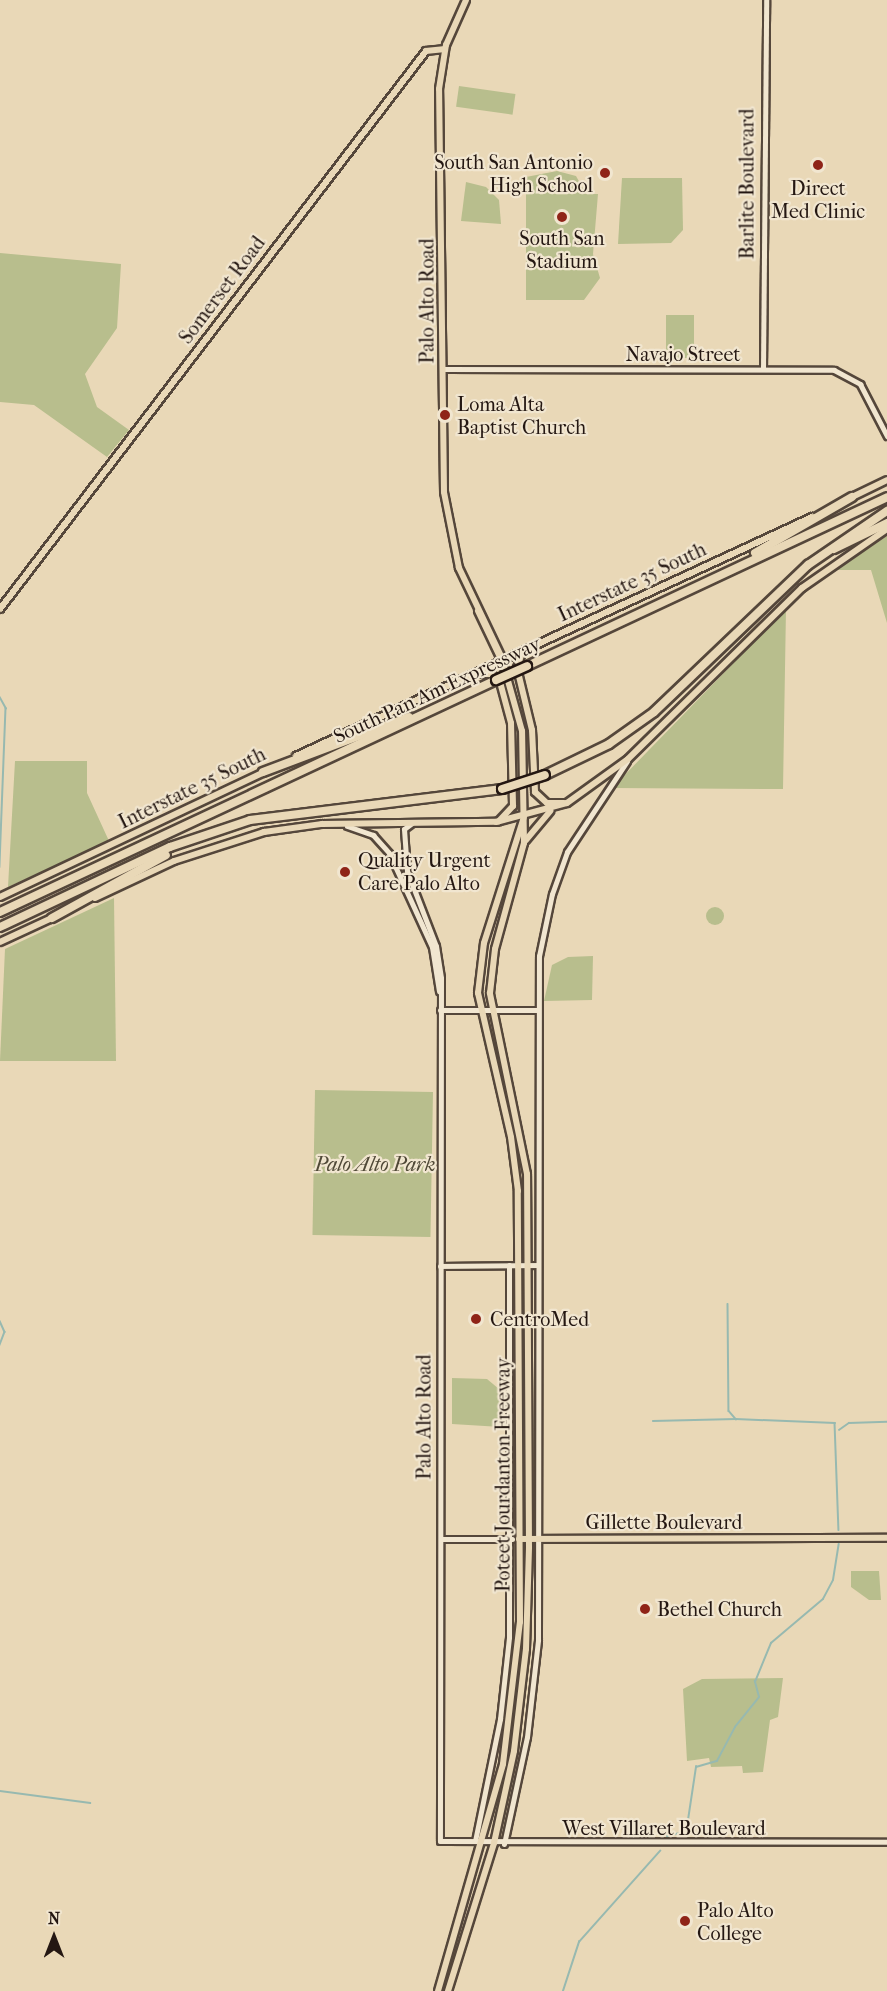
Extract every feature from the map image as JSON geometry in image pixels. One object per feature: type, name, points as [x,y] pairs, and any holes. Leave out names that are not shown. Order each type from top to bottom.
[{"type":"highway","points":[[715,578],[852,497]]},
{"type":"highway","name":"South Pan Am Expressway","points":[[0,912],[887,497]]},
{"type":"highway","points":[[0,927],[170,847],[250,820],[502,789],[545,775],[609,744],[683,687],[803,570],[887,511]]},
{"type":"highway","points":[[803,570],[887,524]]},
{"type":"highway","points":[[263,772],[496,680]]},
{"type":"highway","points":[[52,918],[149,863],[250,820]]},
{"type":"main road","points":[[445,49],[466,0]]},
{"type":"main road","name":"Palo Alto Road","points":[[445,49],[439,99],[444,492],[454,552]]},
{"type":"main road","name":"Somerset Road","points":[[0,609],[426,51],[445,49]]},
{"type":"main road","name":"Interstate 35 South","points":[[0,897],[887,480]]},
{"type":"main road","points":[[0,942],[160,867],[243,836],[339,824],[499,822],[524,817],[567,803],[628,759],[802,588],[887,529]]},
{"type":"main road","name":"Poteet Jourdanton Freeway","points":[[448,1991],[494,1843],[521,1705],[528,1539],[528,1265],[524,1153],[490,1010],[495,949],[524,843],[522,731],[502,661],[478,611],[454,552]]},
{"type":"main road","points":[[486,667],[495,649],[520,653],[517,668],[532,730],[535,792],[547,803],[567,803]]},
{"type":"main road","points":[[472,674],[495,676],[511,723],[513,806],[499,822]]},
{"type":"main road","points":[[524,843],[555,807]]},
{"type":"main road","name":"Poteet Jourdanton Freeway","points":[[438,1991],[484,1842],[515,1678],[519,1539],[519,1265],[514,1154],[480,1010],[484,943],[524,817]]},
{"type":"main road","points":[[499,822],[516,837]]},
{"type":"main road","name":"Gillette Boulevard","points":[[519,1539],[887,1538]]},
{"type":"street","name":"Barlite Boulevard","points":[[763,369],[766,0]]},
{"type":"street","name":"Navajo Street","points":[[443,369],[826,369],[849,375],[867,394],[887,436]]},
{"type":"street","name":"Poteet Jourdanton Freeway","points":[[504,1844],[531,1706],[539,1539],[537,1010],[541,938],[560,869],[586,818],[628,759]]},
{"type":"street","name":"Palo Alto Road","points":[[412,823],[405,829],[405,862],[436,946],[440,992],[440,1841]]},
{"type":"street","name":"Palo Alto Road","points":[[339,824],[373,835],[389,853],[432,947],[440,992]]},
{"type":"street","points":[[440,1010],[537,1010]]},
{"type":"street","name":"Poteet Jourdanton Freeway","points":[[475,1841],[505,1685],[510,1539],[509,1265]]},
{"type":"street","points":[[440,1266],[538,1265]]},
{"type":"street","name":"Gillette Boulevard","points":[[441,1539],[519,1539]]},
{"type":"street","name":"West Villaret Boulevard","points":[[440,1841],[504,1844],[887,1842]]},
{"type":"green space","points":[[459,86],[515,94],[513,115],[456,107]]},
{"type":"green space","name":"South San Stadium","points":[[557,171],[576,176],[586,194],[598,194],[593,254],[600,278],[584,300],[526,300],[526,177]]},
{"type":"green space","points":[[622,178],[682,178],[683,230],[671,243],[618,244]]},
{"type":"green space","points":[[466,182],[486,187],[499,200],[501,224],[461,221]]},
{"type":"green space","points":[[0,253],[121,264],[117,328],[85,374],[97,407],[129,430],[107,457],[34,405],[0,402]]},
{"type":"green space","points":[[666,315],[694,315],[694,358],[666,358]]},
{"type":"green space","points":[[887,536],[887,623],[871,570],[836,570]]},
{"type":"green space","points":[[786,609],[783,789],[612,788],[647,752]]},
{"type":"green space","points":[[15,761],[87,761],[87,793],[109,841],[8,887]]},
{"type":"green space","points":[[114,898],[116,1061],[0,1061],[5,949]]},
{"type":"green space","points":[[715,907],[721,910],[724,916],[721,922],[715,925],[709,922],[706,916],[709,910]]},
{"type":"green space","points":[[593,956],[592,1000],[544,1001],[552,965],[568,957]]},
{"type":"green space","name":"Palo Alto Park","points":[[315,1090],[433,1092],[430,1237],[312,1235]]},
{"type":"green space","points":[[452,1378],[487,1379],[499,1389],[501,1427],[452,1424]]},
{"type":"green space","points":[[851,1571],[879,1571],[881,1600],[869,1600],[851,1587]]},
{"type":"green space","points":[[783,1678],[778,1717],[770,1720],[763,1772],[743,1773],[742,1766],[711,1767],[709,1758],[687,1761],[683,1689],[702,1679]]},
{"type":"waterway","points":[[0,697],[6,708],[0,867]]},
{"type":"waterway","points":[[728,1304],[729,1411],[736,1419],[835,1423],[839,1530]]},
{"type":"waterway","points":[[0,1321],[5,1332],[0,1345]]},
{"type":"waterway","points":[[653,1421],[736,1419]]},
{"type":"waterway","points":[[839,1430],[849,1423],[887,1422]]},
{"type":"waterway","points":[[667,1836],[680,1833],[688,1820],[696,1767],[717,1761],[735,1727],[759,1697],[755,1682],[771,1643],[823,1599],[833,1580],[839,1544]]},
{"type":"waterway","points":[[0,1791],[90,1803]]},
{"type":"waterway","points":[[563,1991],[579,1942],[660,1851]]},
{"type":"place","name":"Direct Med Clinic","points":[[818,165]]},
{"type":"place","name":"South San Antonio High School","points":[[605,173]]},
{"type":"place","name":"South San Stadium","points":[[562,217]]},
{"type":"place","name":"Loma Alta Baptist Church","points":[[445,415]]},
{"type":"place","name":"Quality Urgent Care Palo Alto","points":[[345,872]]},
{"type":"place","name":"CentroMed","points":[[476,1319]]},
{"type":"place","name":"Bethel Church","points":[[645,1609]]},
{"type":"place","name":"Palo Alto College","points":[[685,1921]]}]
